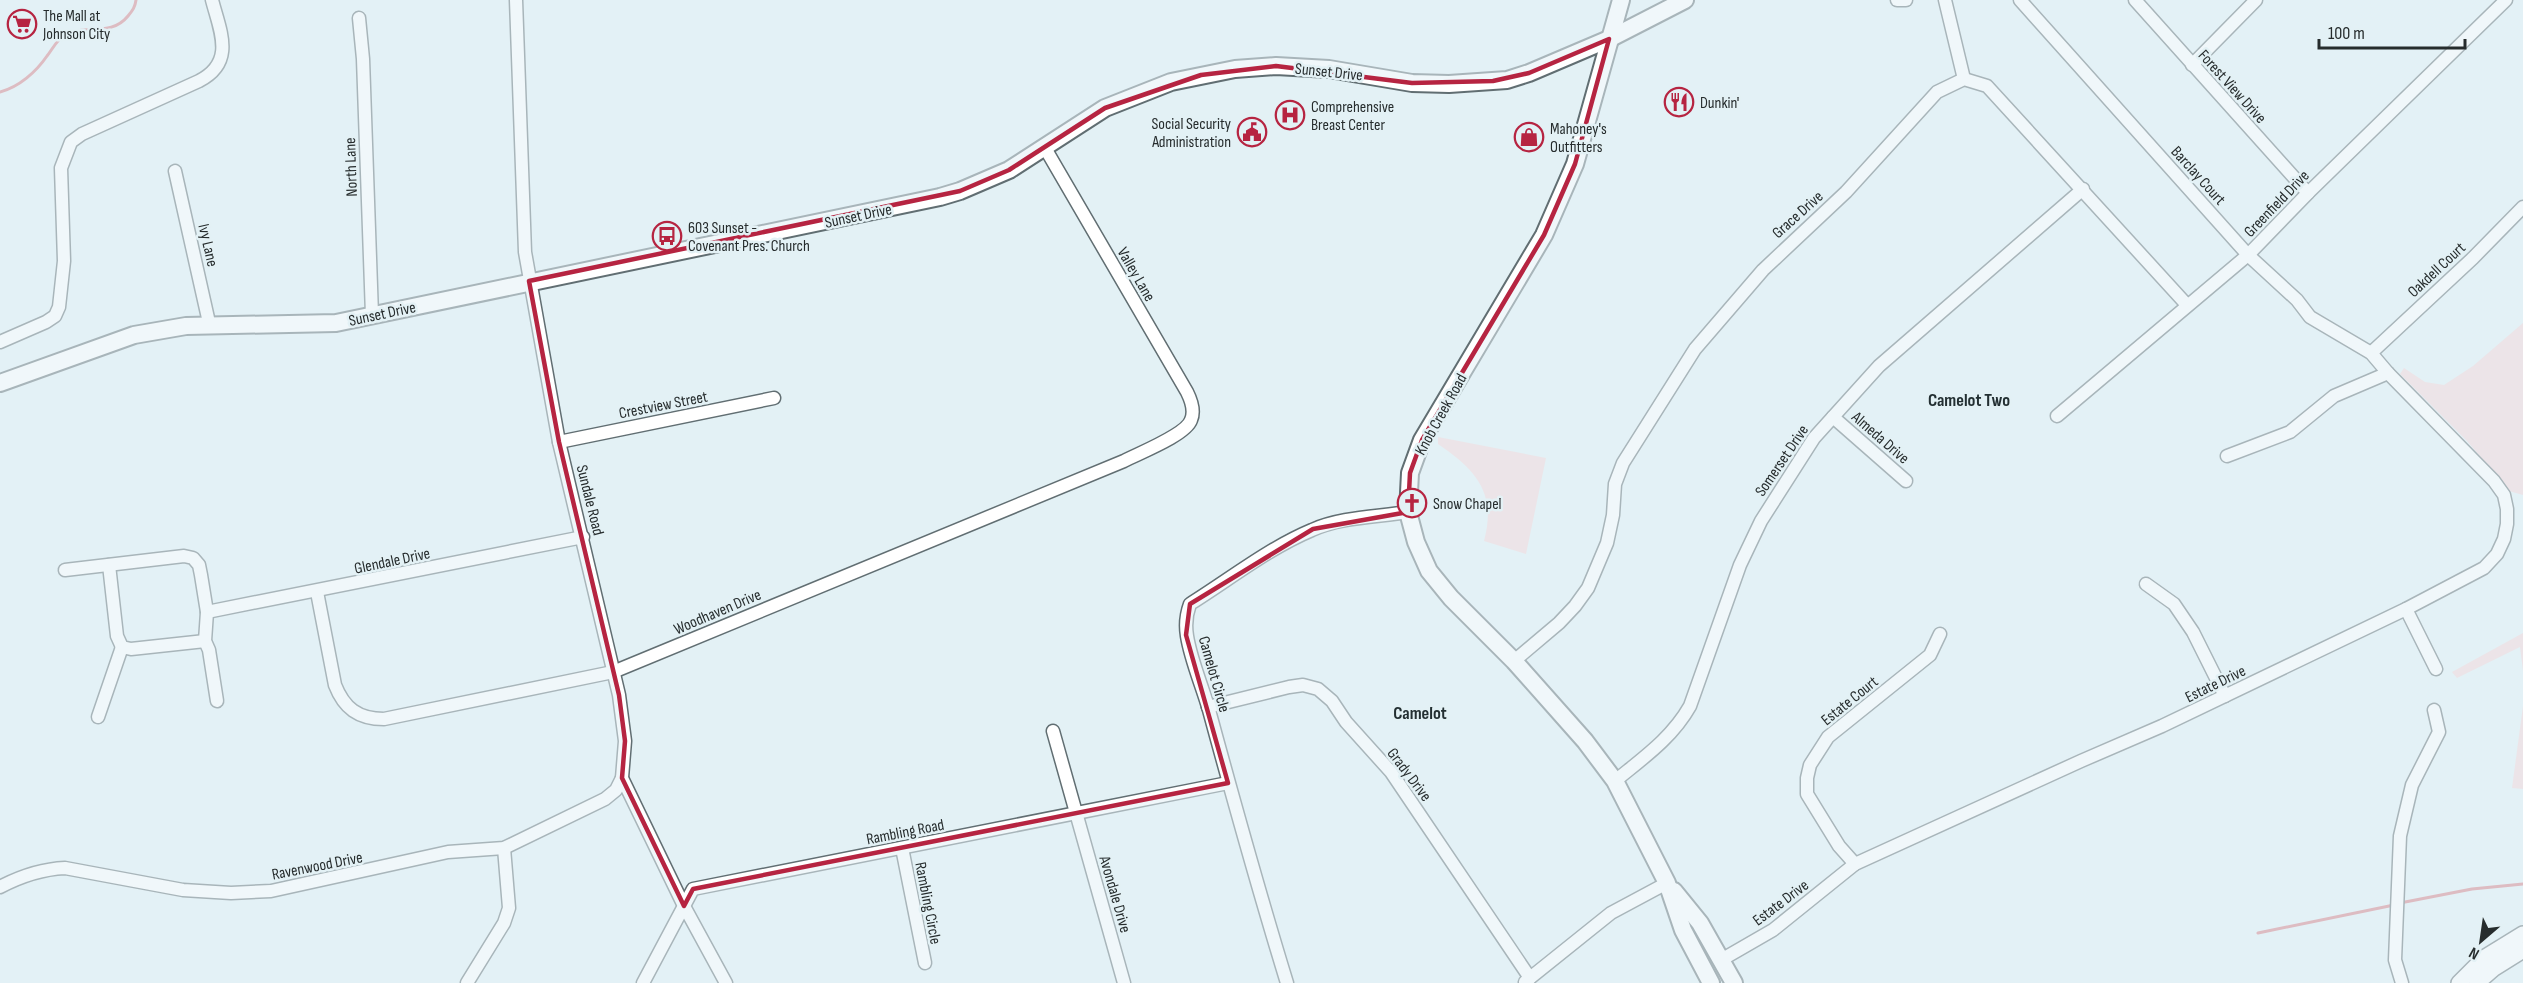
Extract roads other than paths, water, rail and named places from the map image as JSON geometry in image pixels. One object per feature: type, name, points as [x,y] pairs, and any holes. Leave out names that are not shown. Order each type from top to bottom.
[{"type":"main road","name":"Knob Creek Road","points":[[1621,0],[1575,164],[1560,201],[1544,235],[1422,440],[1410,473],[1408,512],[1416,542],[1429,572],[1451,598],[1514,661],[1585,741],[1615,782],[1667,883],[1683,930],[1711,983]]},
{"type":"main road","name":"Sunset Drive","points":[[0,383],[134,334],[186,326],[336,322],[940,197],[995,177],[1105,108],[1152,88],[1201,75],[1235,69],[1276,66],[1329,69],[1412,83],[1449,84],[1507,80],[1609,39],[1685,0]]},
{"type":"main road","name":"Knob Creek Road","points":[[1667,883],[1700,923],[1734,983]]},
{"type":"main road","points":[[1683,930],[1699,950],[1715,960],[1721,960]]},
{"type":"main road","points":[[1716,983],[1716,968],[1721,960]]},
{"type":"street","points":[[0,342],[46,322],[55,316],[59,307],[64,261],[61,168],[70,142],[82,134],[200,81],[214,71],[220,59],[223,42],[212,0]]},
{"type":"street","name":"Sundale Road","points":[[516,0],[525,252],[559,442],[583,537],[624,730],[625,759],[622,778]]},
{"type":"street","points":[[1897,0],[1906,0]]},
{"type":"street","points":[[1946,0],[1964,79],[1987,86],[1998,95],[2187,305]]},
{"type":"street","name":"Barclay Court","points":[[2020,0],[2248,255],[2297,300],[2310,316],[2371,353]]},
{"type":"street","name":"Forest View Drive","points":[[2135,0],[2308,193]]},
{"type":"street","points":[[2192,65],[2256,0]]},
{"type":"street","name":"Greenfield Drive","points":[[2057,416],[2248,255],[2505,0]]},
{"type":"street","name":"North Lane","points":[[359,18],[363,59],[372,315]]},
{"type":"street","name":"Grace Drive","points":[[1514,661],[1559,623],[1588,588],[1607,543],[1613,515],[1615,484],[1623,463],[1695,349],[1763,270],[1846,192],[1937,92],[1964,79]]},
{"type":"street","name":"Valley Lane","points":[[1044,148],[1187,392],[1191,401],[1192,419]]},
{"type":"street","name":"Ivy Lane","points":[[175,171],[210,327]]},
{"type":"street","name":"Somerset Drive","points":[[1615,782],[1667,739],[1680,724],[1690,706],[1740,566],[1761,521],[1814,438],[1879,366],[2083,189]]},
{"type":"street","name":"Oakdell Court","points":[[2371,353],[2473,258],[2523,207]]},
{"type":"street","name":"Estate Drive","points":[[1721,960],[1773,930],[1855,864],[2225,696],[2406,609],[2484,568],[2497,554],[2504,539],[2507,509],[2504,495],[2494,481],[2388,374],[2371,353]]},
{"type":"street","points":[[2227,456],[2290,432],[2334,396],[2388,374]]},
{"type":"street","name":"Crestview Street","points":[[559,442],[774,398]]},
{"type":"street","name":"Almeda Drive","points":[[1833,417],[1906,481]]},
{"type":"street","name":"Woodhaven Drive","points":[[317,592],[335,685],[345,704],[364,717],[384,719],[613,672],[1124,461],[1177,433],[1192,419]]},
{"type":"street","name":"Camelot Circle","points":[[1287,983],[1186,634],[1186,616],[1190,604],[1277,548],[1313,529],[1340,522],[1408,512]]},
{"type":"street","name":"Glendale Drive","points":[[207,612],[317,592],[583,537]]},
{"type":"street","points":[[65,570],[184,556],[193,558],[199,566],[207,612],[205,641],[209,650],[217,701]]},
{"type":"street","points":[[98,717],[122,647],[117,636],[109,565]]},
{"type":"street","points":[[2146,584],[2174,604],[2193,632],[2225,696]]},
{"type":"street","points":[[2406,609],[2436,669]]},
{"type":"street","name":"Estate Court","points":[[1855,864],[1839,846],[1807,794],[1810,765],[1828,737],[1930,656],[1940,634]]},
{"type":"street","points":[[122,647],[131,649],[205,641]]},
{"type":"street","name":"Grady Drive","points":[[1208,707],[1303,685],[1318,689],[1332,701],[1346,722],[1391,772],[1527,981]]},
{"type":"street","points":[[2402,983],[2395,960],[2400,836],[2412,785],[2439,732],[2434,710]]},
{"type":"street","name":"Avondale Drive","points":[[1053,731],[1124,983]]},
{"type":"street","points":[[622,778],[684,906],[726,983]]},
{"type":"street","name":"Ravenwood Drive","points":[[0,887],[33,873],[66,868],[183,890],[271,891],[448,852],[504,848],[605,799],[616,790],[622,778]]},
{"type":"street","name":"Rambling Road","points":[[642,983],[693,889],[1228,783]]},
{"type":"street","points":[[467,983],[504,923],[509,908],[504,848]]},
{"type":"street","name":"Rambling Circle","points":[[902,848],[925,963]]},
{"type":"street","points":[[1527,981],[1611,914],[1667,883]]},
{"type":"street","points":[[2459,983],[2484,958],[2523,934]]},
{"type":"street","points":[[2477,983],[2514,954],[2523,950]]},
{"type":"waterway","points":[[0,92],[14,87],[32,73],[62,37],[81,30],[114,26],[128,16],[136,0]]},
{"type":"waterway","points":[[2400,903],[2472,889],[2523,884]]},
{"type":"waterway","points":[[2258,933],[2394,905]]},
{"type":"place","name":"The Mall at Johnson City","points":[[22,24]]},
{"type":"place","name":"Dunkin'","points":[[1679,102]]},
{"type":"place","name":"Comprehensive Breast Center","points":[[1290,115]]},
{"type":"place","name":"Social Security Administration","points":[[1252,132]]},
{"type":"place","name":"Mahoney's Outfitters","points":[[1529,137]]},
{"type":"place","name":"603 Sunset - Covenant Pres. Church","points":[[667,236]]},
{"type":"place","name":"Snow Chapel","points":[[1412,503]]},
{"type":"district","name":"Camelot Two","points":[[1969,400]]},
{"type":"district","name":"Camelot","points":[[1420,713]]}]
